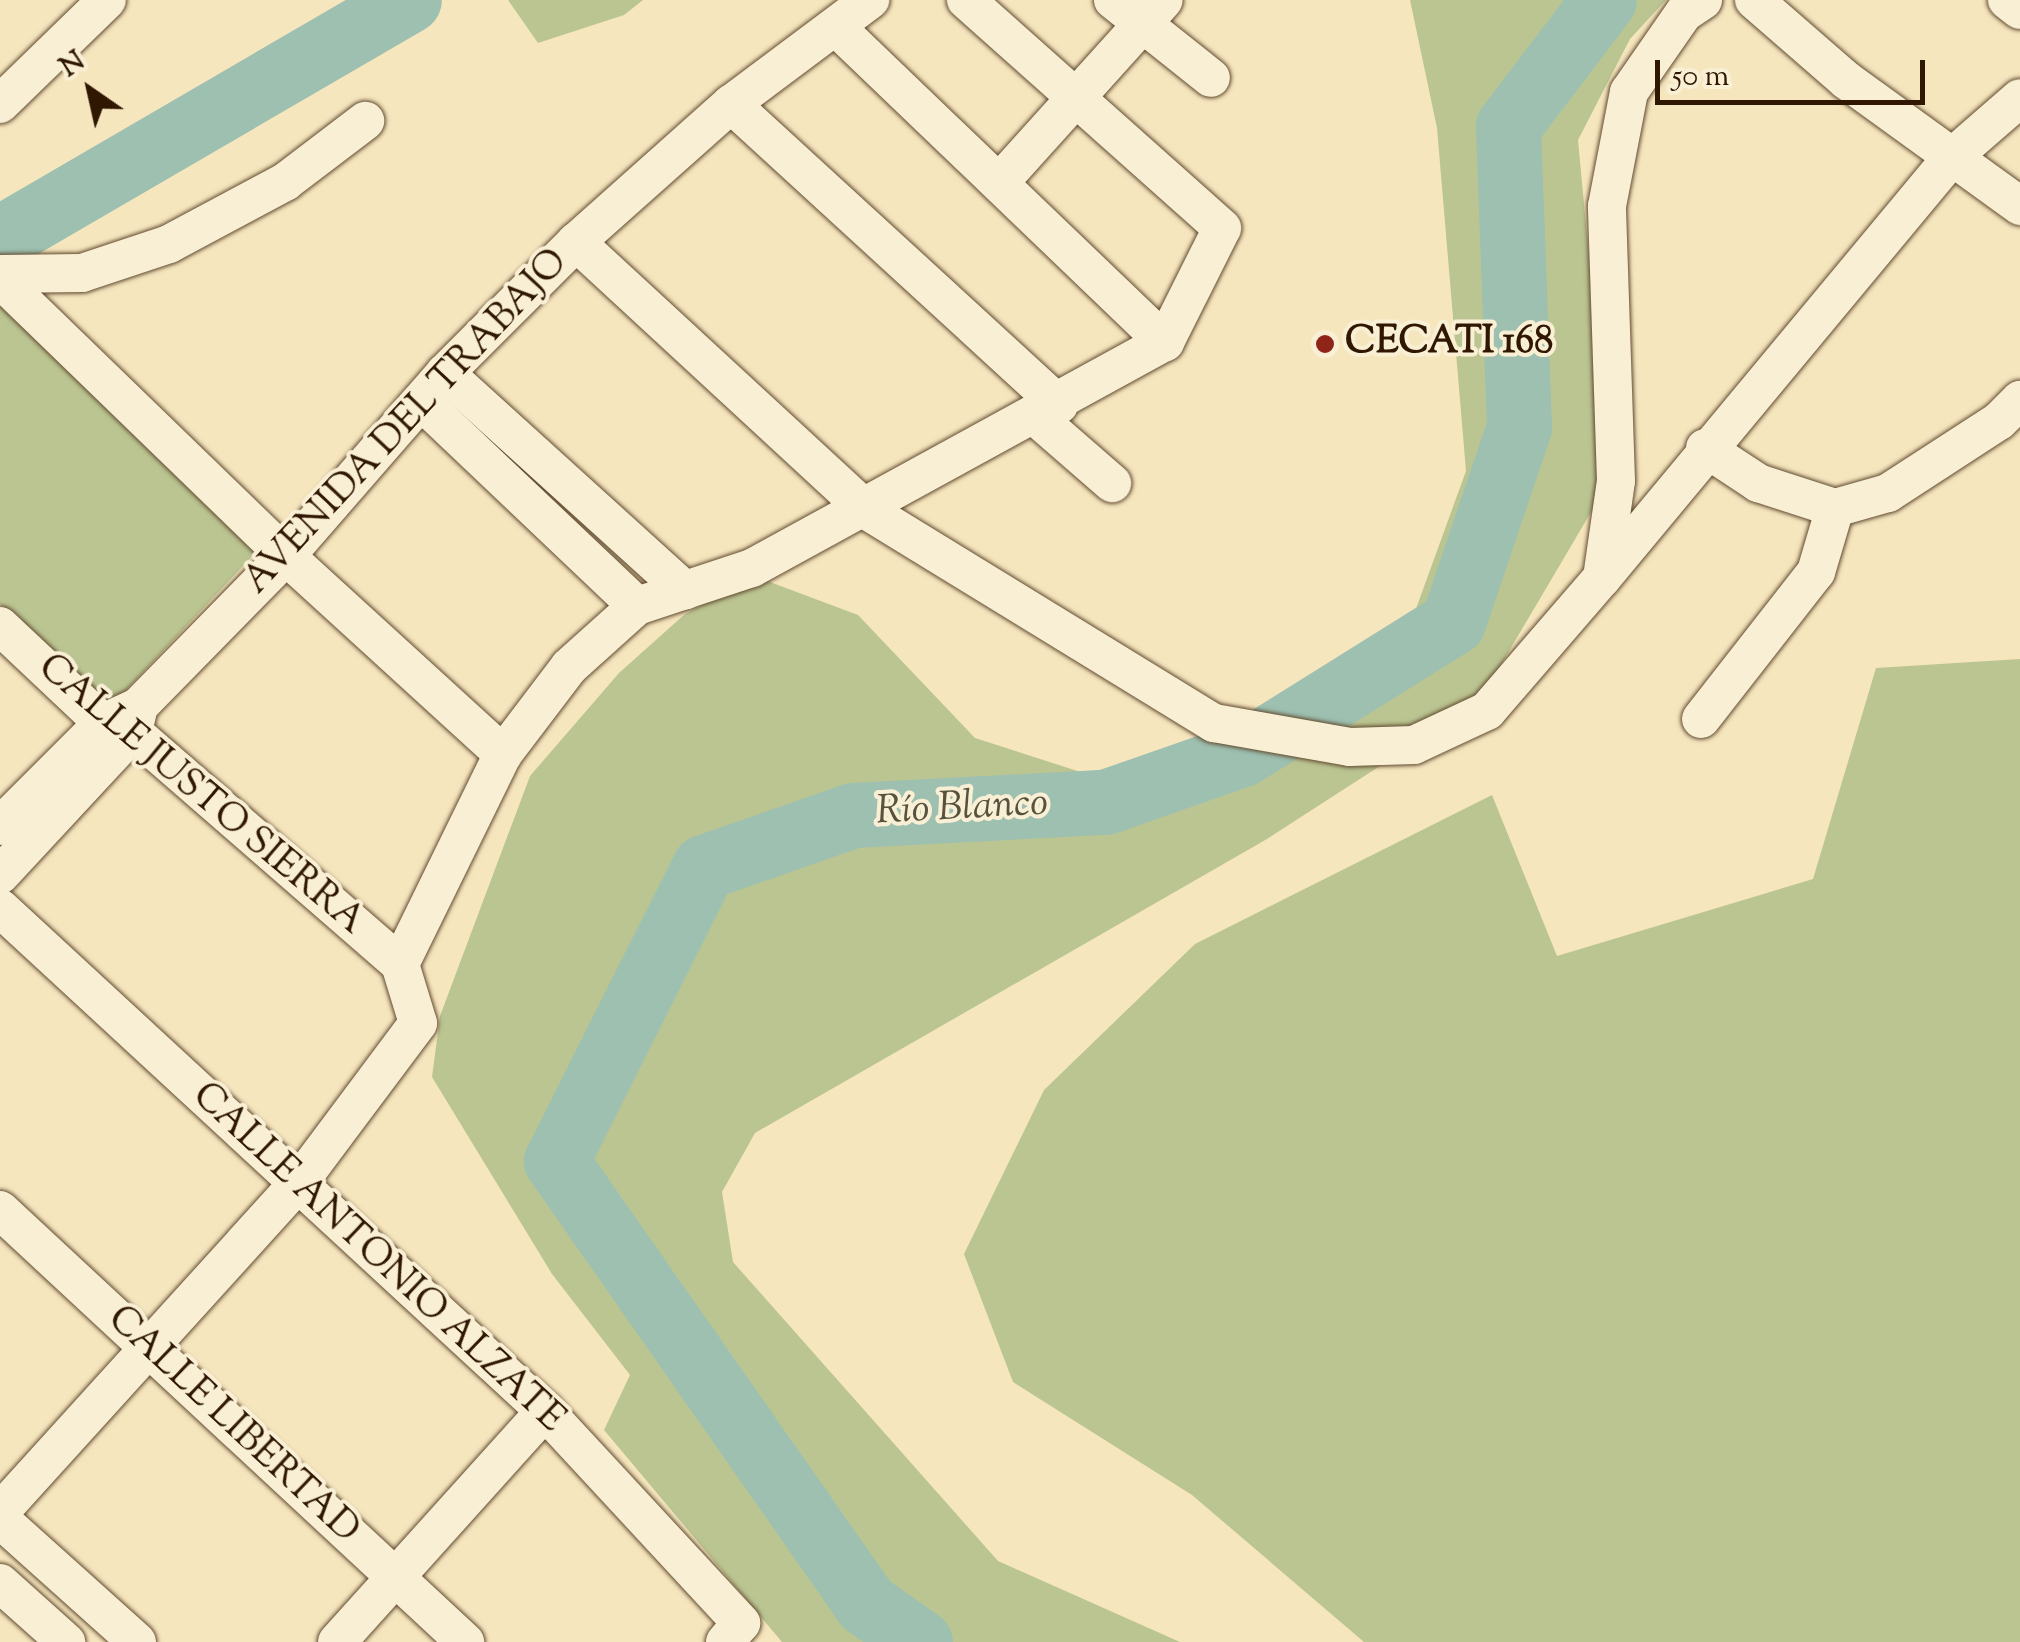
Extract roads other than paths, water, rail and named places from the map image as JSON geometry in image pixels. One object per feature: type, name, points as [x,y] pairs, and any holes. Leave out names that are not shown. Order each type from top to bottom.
[{"type":"street","points":[[0,104],[107,0]]},
{"type":"street","name":"AVENIDA DEL TRABAJO","points":[[0,826],[125,720],[286,556],[433,387],[576,242],[731,104],[870,0]]},
{"type":"street","points":[[138,1642],[0,1516],[297,1185],[418,1023],[400,964],[503,754],[569,668],[637,606],[752,568],[1047,411],[1165,342],[1222,228],[966,0]]},
{"type":"street","points":[[1602,578],[1616,481],[1607,206],[1629,92],[1684,12],[1703,0]]},
{"type":"street","points":[[1754,0],[1846,80],[2020,206]]},
{"type":"street","points":[[2007,0],[2020,10]]},
{"type":"street","points":[[999,183],[1076,98],[1139,8],[1211,78]]},
{"type":"street","points":[[837,28],[1165,342]]},
{"type":"street","points":[[576,242],[866,510],[1214,724],[1350,747],[1414,745],[1487,710],[1602,578],[1705,448],[1951,158],[2020,98]]},
{"type":"street","points":[[731,104],[1047,411],[1112,483]]},
{"type":"street","points":[[0,276],[82,273],[169,244],[285,182],[365,121]]},
{"type":"street","points":[[0,276],[286,556],[503,754]]},
{"type":"street","points":[[433,387],[685,592]]},
{"type":"street","points":[[433,387],[637,606]]},
{"type":"street","points":[[1705,448],[1758,483],[1835,508],[1888,493],[1999,421],[2020,400]]},
{"type":"street","points":[[1701,719],[1816,572],[1835,508]]},
{"type":"street","name":"CALLE JUSTO SIERRA","points":[[0,626],[125,720],[400,964]]},
{"type":"street","name":"AVENIDA DEL TRABAJO","points":[[0,875],[125,720]]},
{"type":"street","name":"CALLE ANTONIO ALZATE","points":[[0,908],[546,1411],[733,1632]]},
{"type":"street","name":"CALLE LIBERTAD","points":[[0,1210],[465,1642]]},
{"type":"street","points":[[337,1642],[546,1411]]},
{"type":"street","points":[[0,1583],[66,1642]]},
{"type":"waterway","points":[[0,238],[409,0]]},
{"type":"waterway","name":"Río Blanco","points":[[920,1642],[866,1604],[556,1161],[704,867],[853,815],[1105,802],[1242,754],[1453,622],[1519,427],[1508,126],[1604,0]]},
{"type":"place","name":"CECATI 168","points":[[1325,344]]}]
